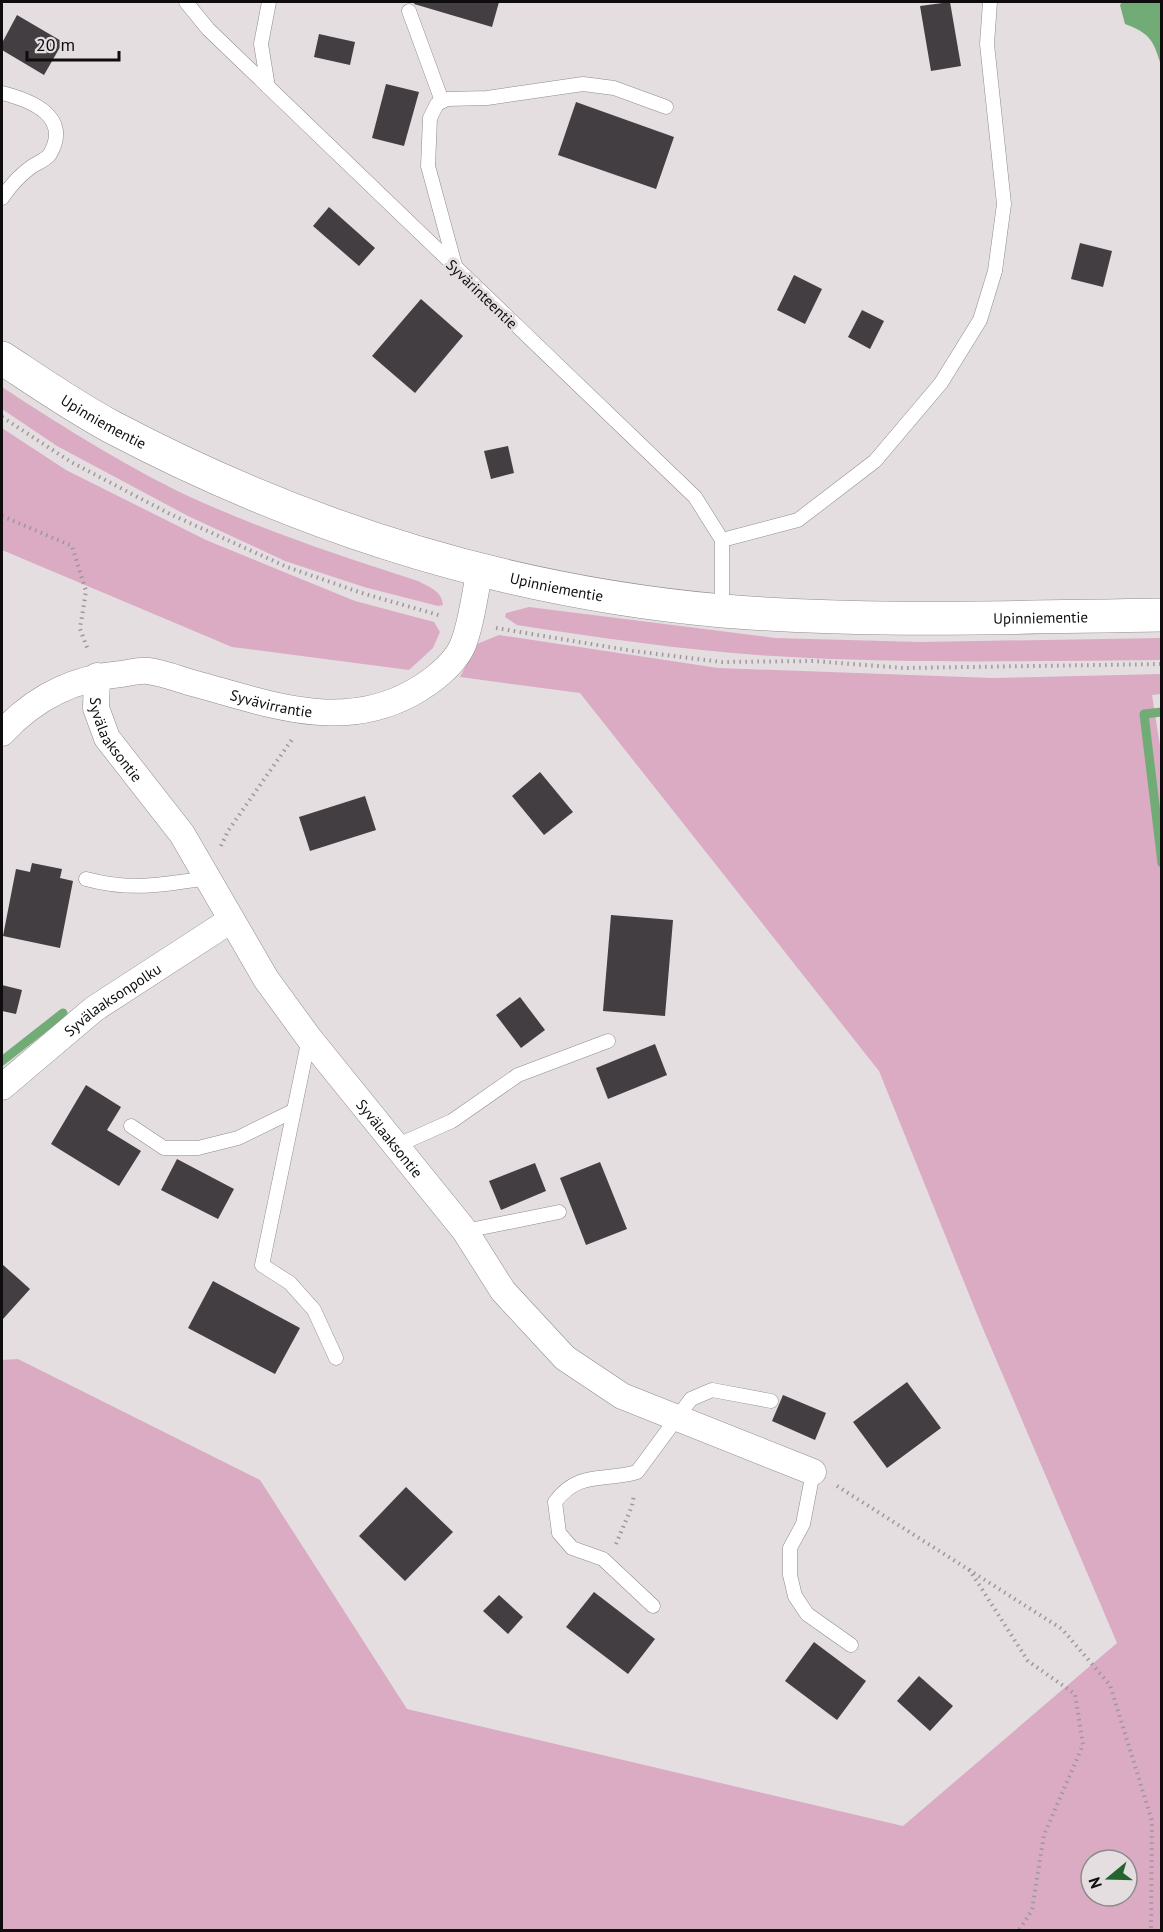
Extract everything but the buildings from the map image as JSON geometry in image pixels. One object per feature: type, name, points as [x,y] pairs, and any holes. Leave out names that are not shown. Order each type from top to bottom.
[{"type":"main road","name":"Upinniementie","points":[[2,358],[106,424],[203,473],[293,512],[365,538],[480,571],[601,595],[722,610],[919,618],[1161,615]]},
{"type":"street","name":"Syvävirrantie","points":[[2,733],[15,718],[49,693],[97,676],[148,671],[284,708],[323,715],[360,712],[392,704],[420,688],[445,669],[462,647],[480,571]]},
{"type":"street","name":"Syvälaaksontie","points":[[97,676],[96,708],[107,738],[182,834],[266,979],[309,1038],[398,1145],[465,1231],[503,1291],[565,1358],[622,1396],[813,1472]]},
{"type":"street","name":"Syvälaaksonpolku","points":[[2,1087],[94,1009],[231,920]]},
{"type":"lane","name":"Syvärinteentie","points":[[186,2],[208,29],[695,497],[722,540]]},
{"type":"lane","points":[[268,87],[261,44],[269,2]]},
{"type":"lane","points":[[722,610],[722,540],[798,520],[875,461],[941,383],[980,320],[995,271],[1004,204],[987,44],[990,2]]},
{"type":"lane","points":[[408,11],[442,101]]},
{"type":"lane","points":[[456,269],[428,166],[430,118],[437,104],[447,99],[487,98],[583,84],[614,88],[666,107]]},
{"type":"lane","points":[[2,93],[26,99],[44,109],[54,126],[55,141],[49,156],[12,183],[2,198]]},
{"type":"lane","points":[[86,879],[113,886],[152,887],[207,878]]},
{"type":"lane","points":[[309,1038],[262,1265],[290,1284],[314,1310],[336,1358]]},
{"type":"lane","points":[[398,1145],[452,1121],[518,1075],[608,1041]]},
{"type":"lane","points":[[131,1126],[164,1148],[198,1148],[238,1138],[293,1111]]},
{"type":"lane","points":[[465,1231],[559,1212]]},
{"type":"lane","points":[[653,1606],[603,1559],[572,1548],[565,1541],[559,1533],[555,1502],[563,1492],[580,1480],[637,1472],[691,1399],[712,1390],[771,1401]]},
{"type":"lane","points":[[813,1472],[803,1524],[790,1548],[790,1575],[795,1596],[807,1614],[851,1645]]},
{"type":"path","points":[[2,516],[72,546],[86,591],[80,629],[97,676]]},
{"type":"path","points":[[207,878],[228,831],[311,712]]},
{"type":"path","points":[[608,1564],[632,1506],[637,1472]]},
{"type":"path","points":[[813,1472],[968,1567],[1062,1629],[1110,1685],[1152,1821],[1151,1930]]},
{"type":"path","points":[[968,1567],[1028,1661],[1075,1694],[1083,1745],[1044,1835],[1032,1910],[1019,1930]]},
{"type":"shaded area","points":[[1122,2],[1161,2],[1161,65],[1150,39],[1125,24],[1120,5]]},
{"type":"shaded area","points":[[2,387],[99,448],[174,489],[280,534],[418,581],[438,593],[443,605],[438,606],[364,587],[285,561],[188,516],[57,446],[2,409]]},
{"type":"shaded area","points":[[2,428],[66,470],[206,540],[355,601],[434,622],[440,632],[433,648],[409,670],[232,647],[2,550]]},
{"type":"shaded area","points":[[529,607],[775,638],[920,642],[1161,638],[1161,660],[919,661],[822,659],[742,654],[517,625],[505,617],[506,613]]},
{"type":"shaded area","points":[[499,635],[718,668],[992,678],[1161,674],[1161,694],[1152,695],[1162,759],[1161,1930],[2,1930],[2,1360],[18,1359],[260,1480],[407,1709],[903,1826],[1117,1643],[981,1324],[879,1071],[580,693],[460,677],[477,644]]},
{"type":"waterway","points":[[1162,712],[1144,714],[1162,863]]},
{"type":"waterway","points":[[2,1061],[63,1013]]}]
